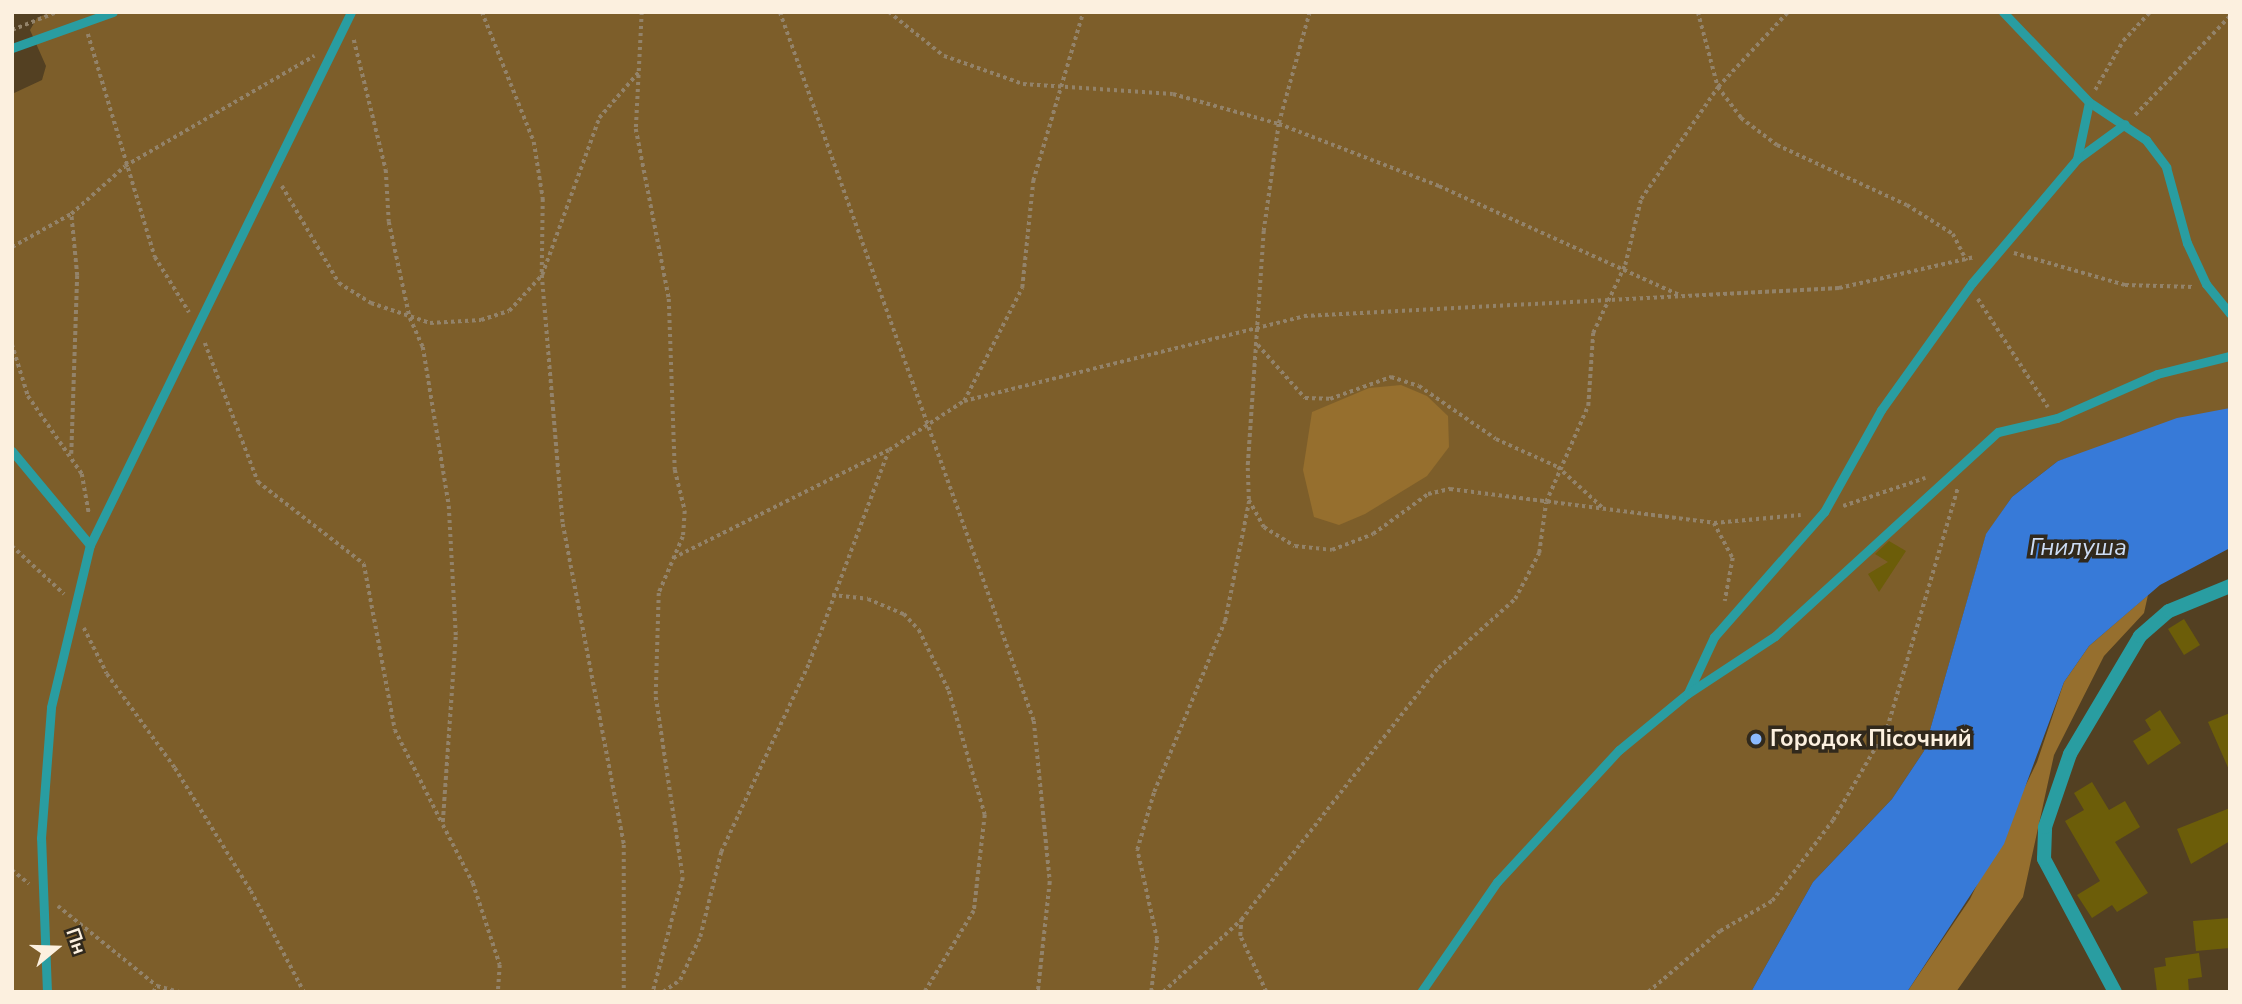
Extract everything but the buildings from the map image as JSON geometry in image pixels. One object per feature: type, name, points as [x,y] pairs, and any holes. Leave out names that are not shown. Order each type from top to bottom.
[{"type":"street","points":[[2115,992],[2045,859],[2045,827],[2070,754],[2140,636],[2169,611],[2230,586]]},
{"type":"lane","points":[[12,48],[113,12]]},
{"type":"lane","points":[[2003,12],[2089,102],[2125,124],[2166,167],[2206,284],[2230,314]]},
{"type":"lane","points":[[47,992],[41,894],[51,707],[72,604],[90,545],[198,326],[272,162],[349,15]]},
{"type":"lane","points":[[2077,159],[2089,102]]},
{"type":"lane","points":[[1687,694],[1714,637],[1824,512],[1881,410],[1998,247],[2077,159],[2125,124]]},
{"type":"lane","points":[[1422,992],[1497,882],[1619,750],[1687,694],[1775,636],[1965,458],[1998,432],[2057,418],[2157,374],[2230,356]]},
{"type":"lane","points":[[12,451],[90,545]]},
{"type":"path","points":[[12,30],[57,12]]},
{"type":"path","points":[[482,12],[534,142],[543,200],[542,275],[563,524],[624,845],[624,992]]},
{"type":"path","points":[[642,12],[636,130],[669,299],[675,470],[685,511],[673,558],[659,593],[656,697],[683,878],[653,992]]},
{"type":"path","points":[[780,12],[1034,721],[1050,882],[1038,992]]},
{"type":"path","points":[[890,12],[944,56],[1023,84],[1163,92],[1279,124],[1625,265],[1681,296]]},
{"type":"path","points":[[964,401],[1022,288],[1033,181],[1057,88],[1083,12]]},
{"type":"path","points":[[1151,992],[1157,940],[1137,850],[1154,792],[1225,621],[1249,500],[1258,328],[1279,124],[1310,12]]},
{"type":"path","points":[[1698,12],[1718,87],[1741,118],[1777,145],[1907,205],[1953,234],[1967,260]]},
{"type":"path","points":[[1163,992],[1241,920],[1438,668],[1515,599],[1539,553],[1546,502],[1558,467],[1588,406],[1593,333],[1625,265],[1641,199],[1718,87],[1788,12]]},
{"type":"path","points":[[2089,102],[2123,41],[2150,12]]},
{"type":"path","points":[[349,15],[370,91],[410,318],[423,347],[449,506],[456,637],[443,825]]},
{"type":"path","points":[[2125,124],[2230,16]]},
{"type":"path","points":[[85,22],[125,166],[155,257],[198,326],[258,482],[364,564],[395,730],[477,895],[500,965],[498,992]]},
{"type":"path","points":[[12,247],[71,214],[125,166],[333,46]]},
{"type":"path","points":[[272,162],[339,283],[410,318],[430,323],[481,320],[509,311],[542,275],[599,118],[640,71]]},
{"type":"path","points":[[71,214],[77,276],[71,454]]},
{"type":"path","points":[[673,558],[889,450],[964,401],[1258,328],[1349,310],[1606,304],[1681,296],[1839,288],[1967,260],[1998,247],[2055,270],[2125,285],[2177,290],[2206,284]]},
{"type":"path","points":[[1972,283],[2029,385],[2057,418]]},
{"type":"path","points":[[12,344],[28,396],[71,454],[88,494],[90,545]]},
{"type":"path","points":[[1258,345],[1305,398],[1331,398],[1391,377],[1419,386],[1496,439],[1558,467],[1605,510]]},
{"type":"path","points":[[663,992],[680,980],[700,937],[721,852],[809,663],[832,595],[889,450]]},
{"type":"path","points":[[1648,992],[1720,931],[1772,901],[1833,820],[1887,728],[1902,689],[1965,458]]},
{"type":"path","points":[[1249,500],[1264,527],[1295,546],[1332,550],[1373,534],[1428,494],[1450,489],[1714,523],[1824,512],[1933,474]]},
{"type":"path","points":[[1714,523],[1733,558],[1714,637]]},
{"type":"path","points":[[12,546],[45,570],[72,604],[107,674],[176,768],[304,992]]},
{"type":"path","points":[[832,595],[868,599],[904,614],[919,630],[949,691],[985,816],[974,911],[925,992]]},
{"type":"path","points":[[41,894],[98,933],[157,986],[180,992]]},
{"type":"path","points":[[1241,920],[1240,936],[1266,992]]},
{"type":"path","points":[[153,992],[157,986]]},
{"type":"shaded area","points":[[51,12],[2230,12],[2230,408],[2058,461],[2012,497],[1986,535],[1924,751],[1892,799],[1813,882],[1751,992],[12,992],[12,94],[42,80],[46,66],[30,30],[37,18]]},
{"type":"shaded area","points":[[1401,385],[1427,396],[1448,416],[1449,447],[1427,476],[1365,514],[1339,525],[1314,517],[1303,470],[1312,412],[1369,388]]},
{"type":"shaded area","points":[[2148,595],[2144,613],[2104,656],[2054,755],[2023,897],[1956,992],[1907,992],[1970,899],[2037,762],[2064,682],[2089,646]]},
{"type":"water","name":"Гнилуша","points":[[2230,408],[2230,548],[2160,585],[2089,646],[2064,682],[2004,844],[1907,992],[1751,992],[1813,882],[1892,799],[1924,751],[1986,534],[2012,497],[2058,461],[2177,418]]},
{"type":"place","name":"Городок Пісочний","points":[[1756,739]]}]
